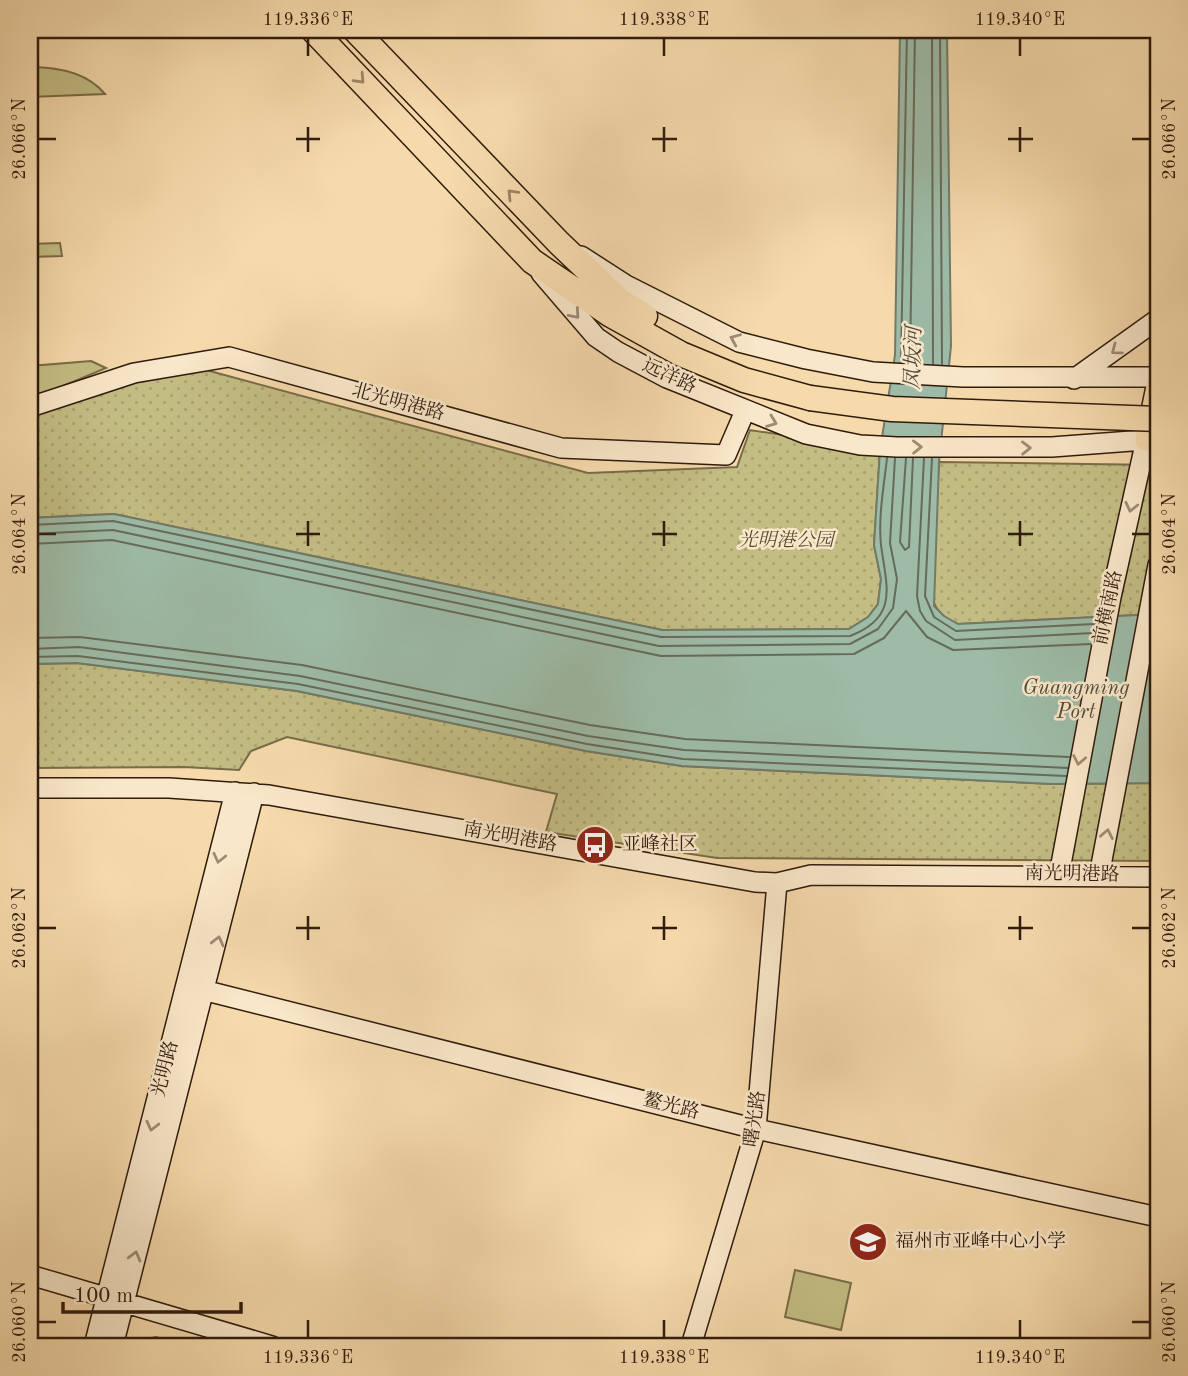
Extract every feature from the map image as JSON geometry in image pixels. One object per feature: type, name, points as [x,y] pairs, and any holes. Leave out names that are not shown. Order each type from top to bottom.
[{"type":"highway","name":"远洋路","points":[[313,30],[532,261]]},
{"type":"highway","points":[[355,30],[559,243],[620,301],[655,323],[717,352],[811,390],[1158,403]]},
{"type":"highway","points":[[532,261],[611,314],[681,354],[744,380],[811,390],[892,409],[1158,419]]},
{"type":"main road","name":"前横南路","points":[[1152,440],[1158,380]]},
{"type":"street","points":[[559,243],[626,285],[739,342],[873,372],[963,377],[1158,380]]},
{"type":"street","name":"远洋路","points":[[532,261],[596,337],[667,378],[806,434],[877,447],[1052,447],[1152,440]]},
{"type":"street","points":[[1073,379],[1158,319]]},
{"type":"street","name":"北光明港路","points":[[30,407],[134,373],[229,356],[561,448],[726,455],[745,411]]},
{"type":"street","name":"前横南路","points":[[1059,875],[1111,597],[1152,440]]},
{"type":"street","name":"前横南路","points":[[1100,876],[1158,565]]},
{"type":"street","name":"南光明港路","points":[[30,788],[155,788],[244,793],[755,882],[777,883],[811,875],[1158,877]]},
{"type":"street","name":"光明路","points":[[113,1346],[116,1301],[244,793]]},
{"type":"street","name":"曙光路","points":[[691,1346],[756,1129],[777,883]]},
{"type":"street","name":"鳌光路","points":[[196,988],[756,1129],[1158,1217]]},
{"type":"street","points":[[30,1275],[272,1346]]},
{"type":"street","name":"光明路","points":[[94,1346],[116,1301]]},
{"type":"green space","points":[[30,67],[71,72],[89,80],[105,94],[30,97]]},
{"type":"green space","points":[[60,243],[62,256],[30,257],[30,244]]},
{"type":"green space","points":[[91,361],[106,368],[30,400],[30,366]]},
{"type":"green space","name":"光明港公园","points":[[206,370],[588,473],[737,467],[750,430],[880,450],[874,545],[881,579],[878,604],[868,617],[849,629],[662,630],[114,514],[30,518],[30,413],[146,376]]},
{"type":"green space","points":[[939,462],[1158,465],[1158,614],[958,624],[945,617],[938,611],[932,597]]},
{"type":"green space","points":[[77,663],[297,691],[586,751],[682,766],[1052,784],[1158,783],[1158,861],[717,858],[546,832],[557,794],[287,737],[251,751],[239,770],[184,767],[30,768],[30,664]]},
{"type":"green space","points":[[795,1270],[851,1283],[841,1330],[785,1317]]},
{"type":"green space","points":[[156,1337],[187,1346],[139,1346],[146,1339]]},
{"type":"water","name":"Guangming Port","points":[[900,30],[947,30],[951,346],[939,462],[934,606],[958,624],[1158,614],[1158,783],[1052,784],[682,766],[586,751],[297,691],[77,663],[30,664],[30,518],[114,514],[662,630],[849,629],[868,617],[878,604],[881,579],[874,545],[880,450],[895,355]]},
{"type":"place","name":"亚峰社区","points":[[595,845]]},
{"type":"place","name":"福州市亚峰中心小学","points":[[868,1242]]},
{"type":"water label","name":"凤坂河","points":[[914,358]]}]
